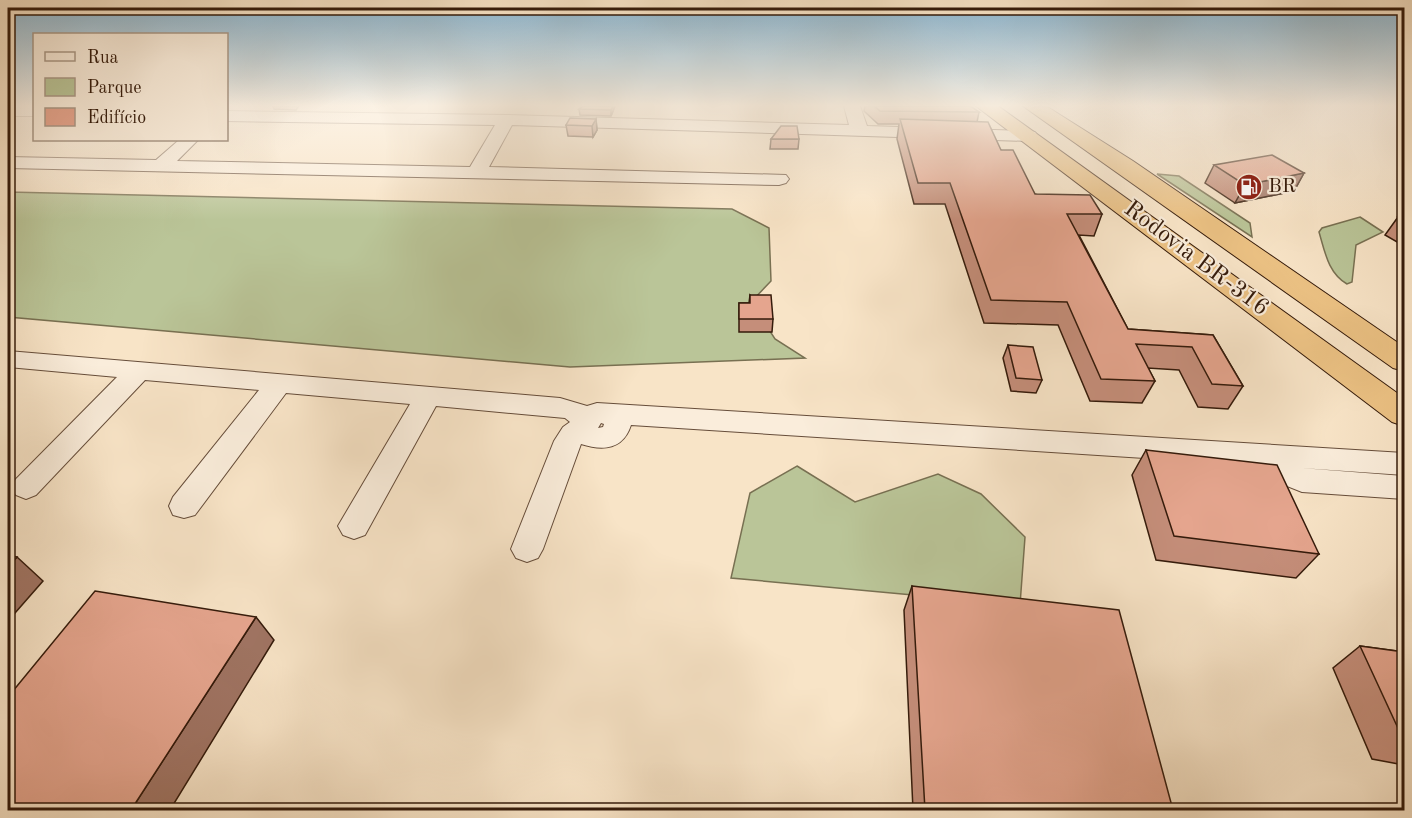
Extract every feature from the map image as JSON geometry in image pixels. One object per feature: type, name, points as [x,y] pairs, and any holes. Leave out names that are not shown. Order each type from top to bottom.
[{"type":"highway","name":"Rodovia BR-316","points":[[1040,144],[1404,414]]},
{"type":"highway","name":"Rodovia BR-316","points":[[1092,144],[1404,361]]},
{"type":"street","points":[[160,167],[185,144]]},
{"type":"street","points":[[476,173],[492,144]]},
{"type":"street","points":[[8,163],[779,179]]},
{"type":"street","points":[[8,359],[560,408],[572,410],[599,424],[638,430],[1261,460],[1361,460],[1404,464]]},
{"type":"street","points":[[26,487],[139,370]]},
{"type":"street","points":[[184,506],[279,383]]},
{"type":"street","points":[[354,526],[428,396]]},
{"type":"street","points":[[527,549],[568,441],[573,434],[599,424]]},
{"type":"street","points":[[1261,460],[1302,481],[1391,487]]},
{"type":"street","points":[[1361,460],[1391,487]]},
{"type":"green space","points":[[1157,174],[1179,176],[1250,223],[1252,237]]},
{"type":"green space","points":[[8,192],[732,209],[769,228],[771,281],[751,302],[775,339],[805,358],[570,367],[8,317]]},
{"type":"green space","points":[[1360,217],[1383,232],[1356,245],[1352,282],[1347,284],[1331,268],[1319,232],[1322,228]]},
{"type":"green space","points":[[797,466],[855,502],[938,474],[981,494],[1025,537],[1020,605],[731,578],[750,493]]},
{"type":"building","points":[[907,144],[998,144],[1001,150],[1013,150],[1035,194],[1090,195],[1102,214],[1067,214],[1128,329],[1213,335],[1243,386],[1212,384],[1192,347],[1136,344],[1155,381],[1101,379],[1067,302],[991,300],[950,183],[918,183]]},
{"type":"building","points":[[1272,155],[1304,173],[1245,185],[1214,165]]},
{"type":"building","points":[[750,295],[771,295],[773,319],[739,319],[739,303],[750,303]]},
{"type":"building","points":[[1008,345],[1033,347],[1042,380],[1016,378]]},
{"type":"building","points":[[1146,450],[1277,465],[1319,554],[1174,536]]},
{"type":"building","points":[[8,555],[17,557],[8,567]]},
{"type":"building","points":[[912,586],[1119,610],[1173,810],[925,810]]},
{"type":"building","points":[[95,591],[256,617],[131,810],[8,810],[8,697]]},
{"type":"building","points":[[1360,646],[1404,652],[1404,739],[1403,739]]},
{"type":"place","name":"BR","points":[[1249,187]]}]
